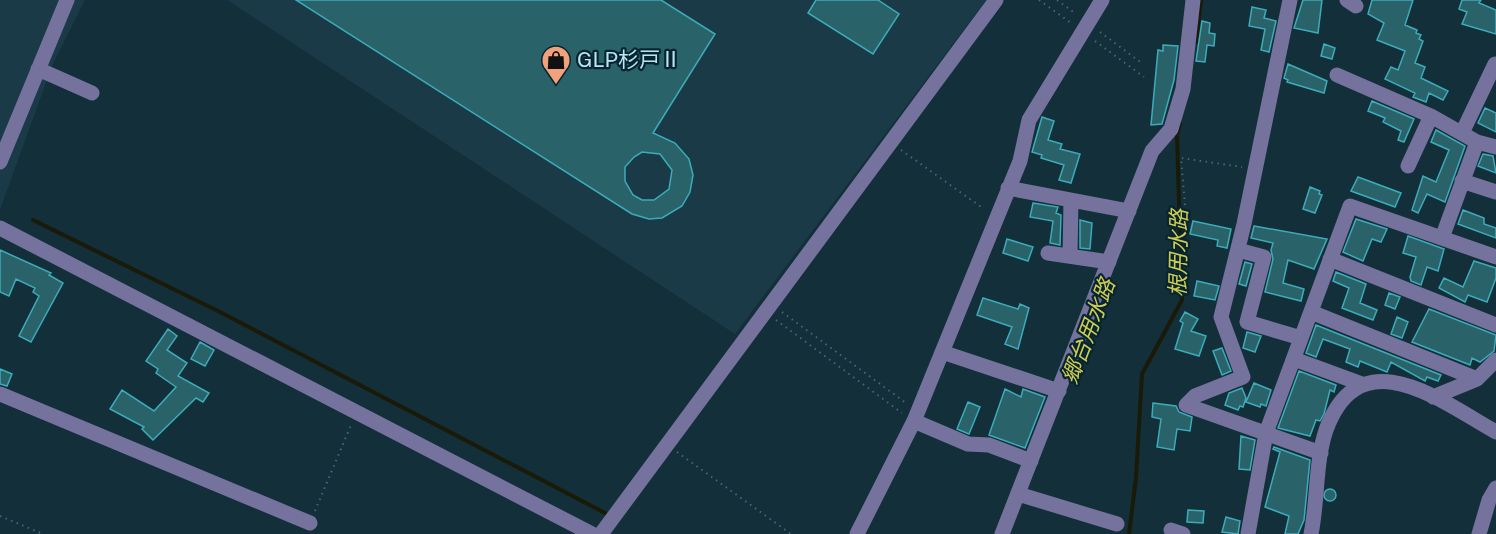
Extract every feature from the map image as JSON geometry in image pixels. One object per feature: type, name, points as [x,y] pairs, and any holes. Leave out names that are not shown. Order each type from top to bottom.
[{"type":"street","points":[[0,162],[67,0]]},
{"type":"street","points":[[601,534],[996,0]]},
{"type":"street","points":[[857,534],[916,416],[1020,161],[1029,120],[1102,0]]},
{"type":"street","points":[[1002,534],[1022,495],[1031,461],[1152,151],[1171,129],[1183,89],[1193,0]]},
{"type":"street","points":[[1290,0],[1253,183],[1221,317],[1243,377],[1195,396],[1186,405],[1321,453]]},
{"type":"street","points":[[1462,133],[1495,64]]},
{"type":"street","points":[[38,69],[92,93]]},
{"type":"street","points":[[1337,75],[1431,116],[1477,142],[1496,147]]},
{"type":"street","points":[[1408,166],[1431,116]]},
{"type":"street","points":[[1442,238],[1477,142]]},
{"type":"street","points":[[1462,182],[1496,192]]},
{"type":"street","points":[[1008,188],[1129,211]]},
{"type":"street","points":[[1070,256],[1071,200]]},
{"type":"street","points":[[1248,534],[1266,434],[1350,206],[1496,257]]},
{"type":"street","points":[[0,228],[355,414],[592,534]]},
{"type":"street","points":[[1238,250],[1264,257],[1247,322],[1301,338]]},
{"type":"street","points":[[1048,253],[1109,262]]},
{"type":"street","points":[[1330,259],[1496,325]]},
{"type":"street","points":[[1311,312],[1477,379]]},
{"type":"street","points":[[942,352],[1059,391]]},
{"type":"street","points":[[1293,359],[1362,384],[1382,380],[1396,381],[1433,397],[1496,432]]},
{"type":"street","points":[[1433,397],[1477,379],[1496,360]]},
{"type":"street","points":[[1311,534],[1326,430],[1336,410],[1362,384]]},
{"type":"street","points":[[0,394],[310,523]]},
{"type":"street","points":[[916,416],[968,444],[989,445],[1031,461]]},
{"type":"street","points":[[1479,534],[1489,500],[1496,488]]},
{"type":"street","points":[[1022,495],[1117,524]]},
{"type":"path","points":[[891,143],[996,218]]},
{"type":"path","points":[[1185,205],[1181,158],[1245,168],[1253,183]]},
{"type":"path","points":[[780,311],[916,416],[774,319],[780,311]]},
{"type":"path","points":[[310,523],[355,414]]},
{"type":"path","points":[[668,445],[790,534]]},
{"type":"path","points":[[0,516],[44,534]]},
{"type":"shaded area","points":[[0,0],[85,0],[52,66],[0,210]]},
{"type":"shaded area","points":[[227,0],[986,0],[735,334]]},
{"type":"building","name":"GLP杉戸Ⅱ","points":[[296,0],[661,0],[715,34],[653,133],[675,143],[689,159],[693,175],[690,192],[682,206],[662,218],[649,219],[632,214]],"holes":[[[642,152],[660,154],[672,170],[669,189],[654,200],[642,200],[633,195],[625,181],[625,167]]]},
{"type":"building","points":[[816,0],[878,0],[899,14],[873,54],[808,13]]},
{"type":"building","points":[[1303,0],[1322,0],[1318,33],[1294,28]]},
{"type":"building","points":[[1372,0],[1413,0],[1405,25],[1417,30],[1416,33],[1421,35],[1419,39],[1423,41],[1415,63],[1425,67],[1421,78],[1448,91],[1443,100],[1429,93],[1426,102],[1413,97],[1415,93],[1385,79],[1391,67],[1398,70],[1405,51],[1377,40],[1384,23],[1368,14]]},
{"type":"building","points":[[1462,0],[1481,0],[1479,3],[1496,10],[1496,34],[1462,24],[1467,12],[1459,9]]},
{"type":"building","points":[[1252,7],[1266,10],[1264,18],[1276,21],[1269,52],[1261,50],[1265,29],[1249,26]]},
{"type":"building","points":[[1202,21],[1210,23],[1209,33],[1215,34],[1214,46],[1207,45],[1205,62],[1196,61]]},
{"type":"building","points":[[1324,44],[1335,48],[1332,59],[1321,56]]},
{"type":"building","points":[[1163,45],[1178,46],[1174,80],[1162,124],[1151,125],[1158,50],[1163,51]]},
{"type":"building","points":[[1288,64],[1327,81],[1324,93],[1287,82],[1288,80],[1284,78]]},
{"type":"building","points":[[1372,101],[1414,119],[1404,142],[1398,140],[1401,131],[1383,122],[1385,118],[1368,111]]},
{"type":"building","points":[[1485,108],[1496,113],[1496,132],[1478,123]]},
{"type":"building","points":[[1042,117],[1054,121],[1048,140],[1062,144],[1060,149],[1080,154],[1071,183],[1059,180],[1064,165],[1041,158],[1042,155],[1032,152]]},
{"type":"building","points":[[1436,130],[1465,146],[1445,202],[1427,194],[1418,213],[1412,210],[1423,176],[1436,182],[1449,150],[1431,142]]},
{"type":"building","points":[[1483,154],[1493,156],[1496,173],[1478,166]]},
{"type":"building","points":[[1358,177],[1401,193],[1395,207],[1351,191]]},
{"type":"building","points":[[1310,187],[1320,191],[1319,194],[1322,195],[1315,213],[1303,209]]},
{"type":"building","points":[[1033,203],[1058,207],[1056,213],[1061,215],[1060,245],[1050,243],[1053,221],[1030,217]]},
{"type":"building","points":[[1463,210],[1484,218],[1484,224],[1496,228],[1496,238],[1458,224]]},
{"type":"building","points":[[1356,219],[1387,229],[1381,242],[1372,239],[1363,261],[1343,252]]},
{"type":"building","points":[[1080,220],[1092,223],[1090,249],[1080,248]]},
{"type":"building","points":[[1193,221],[1231,229],[1227,248],[1217,246],[1218,240],[1190,234]]},
{"type":"building","points":[[1254,226],[1327,239],[1314,269],[1288,260],[1283,283],[1304,289],[1301,301],[1265,292],[1273,259],[1271,250],[1273,243],[1251,238]]},
{"type":"building","points":[[1408,236],[1444,249],[1438,271],[1427,267],[1421,285],[1411,281],[1410,277],[1416,257],[1403,253]]},
{"type":"building","points":[[1007,239],[1033,247],[1028,261],[1003,253]]},
{"type":"building","points":[[0,250],[51,273],[49,275],[63,283],[31,342],[19,336],[39,296],[33,292],[35,288],[16,279],[9,296],[0,292]]},
{"type":"building","points":[[1474,261],[1496,268],[1496,278],[1487,302],[1468,295],[1465,302],[1439,288],[1444,278],[1463,287]]},
{"type":"building","points":[[1245,262],[1252,264],[1246,286],[1239,284]]},
{"type":"building","points":[[1336,272],[1366,284],[1360,303],[1377,310],[1373,320],[1342,308],[1349,288],[1333,281]]},
{"type":"building","points":[[1197,281],[1219,286],[1215,300],[1194,296]]},
{"type":"building","points":[[1389,293],[1400,297],[1395,309],[1385,305]]},
{"type":"building","points":[[983,298],[1018,309],[1020,304],[1029,308],[1018,349],[1005,344],[1012,327],[977,315]]},
{"type":"building","points":[[1429,309],[1496,335],[1494,351],[1480,362],[1472,358],[1470,365],[1412,342]]},
{"type":"building","points":[[1185,312],[1198,319],[1191,331],[1206,336],[1199,356],[1175,349],[1183,323],[1180,321]]},
{"type":"building","points":[[1397,317],[1408,322],[1402,338],[1391,334]]},
{"type":"building","points":[[1316,325],[1441,375],[1438,381],[1427,377],[1425,381],[1391,362],[1387,372],[1360,361],[1358,367],[1346,362],[1350,349],[1323,339],[1316,357],[1306,353]]},
{"type":"building","points":[[168,329],[177,336],[167,350],[187,363],[178,376],[209,393],[203,402],[196,398],[153,440],[142,429],[144,427],[110,409],[122,390],[154,411],[176,387],[156,373],[158,369],[146,361]]},
{"type":"building","points":[[1247,332],[1261,336],[1255,352],[1243,348]]},
{"type":"building","points":[[200,342],[214,350],[205,366],[191,359]]},
{"type":"building","points":[[1222,348],[1231,371],[1222,375],[1213,351]]},
{"type":"building","points":[[0,369],[12,374],[7,386],[0,384]]},
{"type":"building","points":[[1299,371],[1336,385],[1334,392],[1330,390],[1324,414],[1320,421],[1316,420],[1310,436],[1278,428]]},
{"type":"building","points":[[1254,383],[1271,390],[1266,406],[1261,404],[1260,407],[1246,402]]},
{"type":"building","points":[[1242,388],[1246,398],[1243,407],[1240,406],[1238,410],[1225,405],[1229,393]]},
{"type":"building","points":[[1005,389],[1021,397],[1023,389],[1045,397],[1025,448],[989,435]]},
{"type":"building","points":[[968,402],[980,407],[969,434],[957,429]]},
{"type":"building","points":[[1153,403],[1176,406],[1179,412],[1192,417],[1190,431],[1177,429],[1174,450],[1157,447],[1161,419],[1152,417]]},
{"type":"building","points":[[1241,436],[1255,440],[1250,470],[1239,469]]},
{"type":"building","points":[[1274,447],[1310,460],[1304,520],[1298,534],[1285,534],[1289,516],[1265,507],[1280,452],[1273,449]]},
{"type":"building","points":[[1332,489],[1336,495],[1332,501],[1328,501],[1324,493]]},
{"type":"building","points":[[1188,510],[1204,511],[1203,523],[1187,522]]},
{"type":"building","points":[[1226,517],[1240,521],[1238,534],[1222,532]]},
{"type":"waterway","name":"根用水路","points":[[1196,42],[1201,0]]},
{"type":"waterway","name":"根用水路","points":[[1129,534],[1136,478],[1142,374],[1182,300],[1177,135],[1180,123]]},
{"type":"waterway","points":[[33,220],[220,312],[605,513]]},
{"type":"place","name":"GLP杉戸Ⅱ","points":[[556,86]]},
{"type":"water label","name":"郷台用水路","points":[[1088,331]]}]
